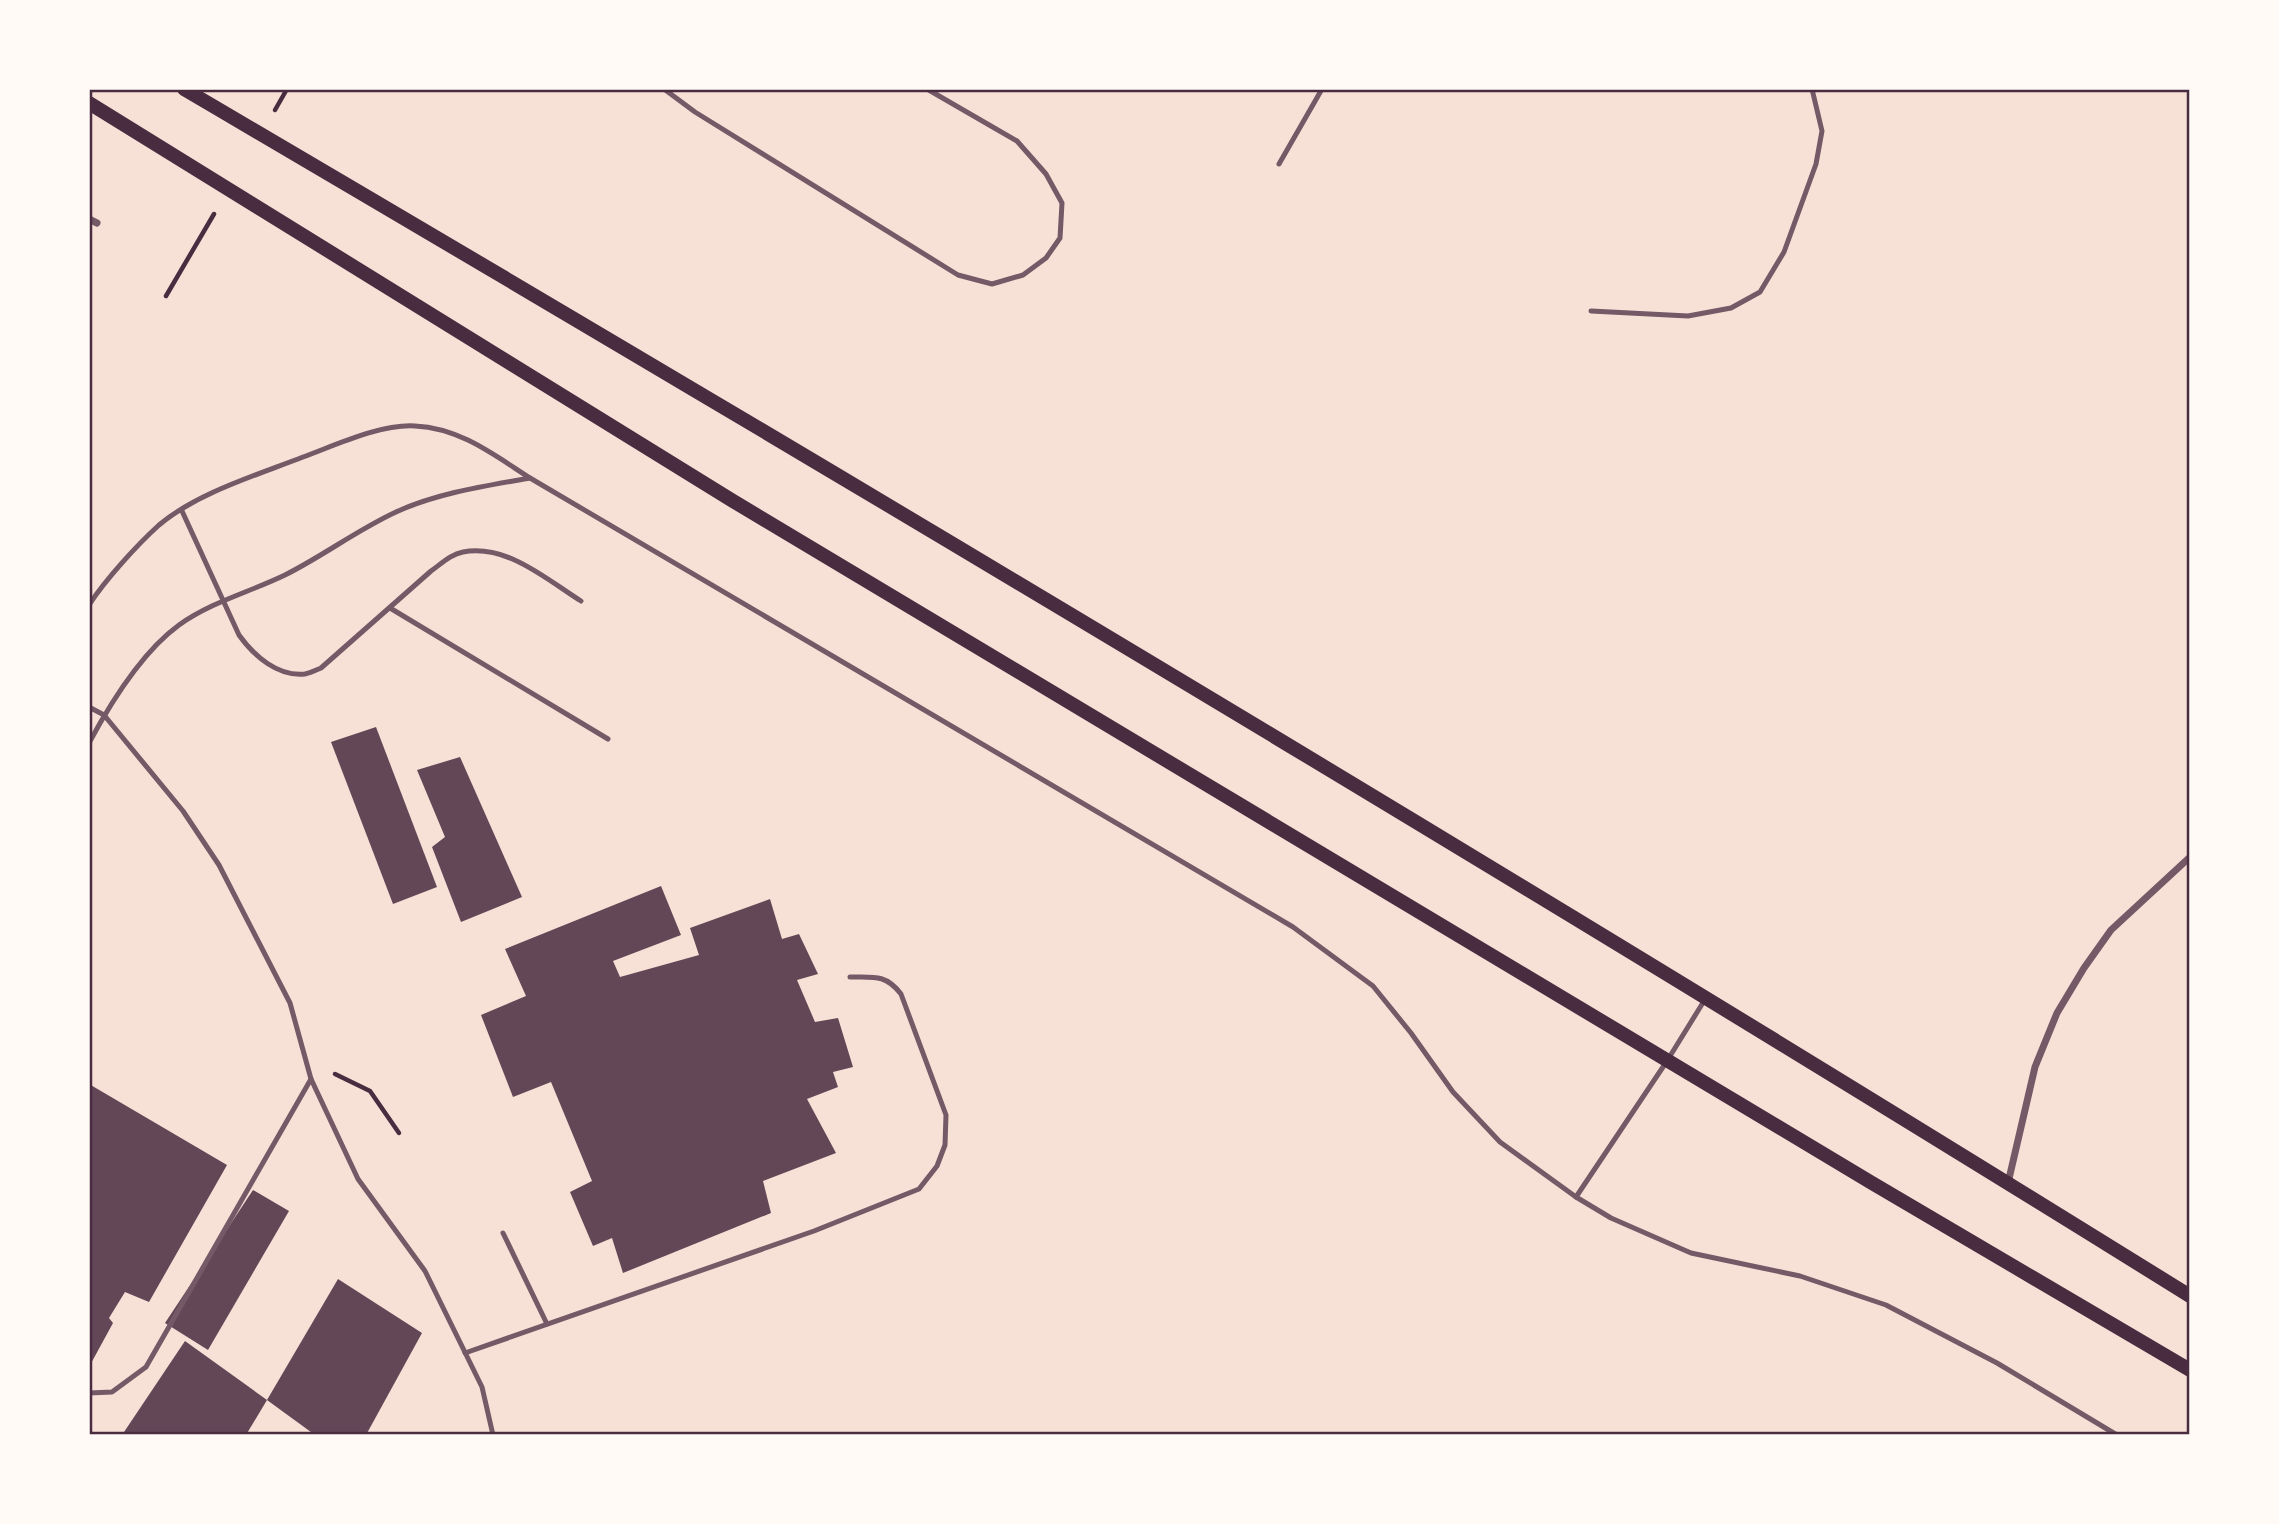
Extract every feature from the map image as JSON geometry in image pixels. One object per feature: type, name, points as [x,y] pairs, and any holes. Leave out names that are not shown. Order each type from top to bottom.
[{"type":"main road","points":[[184,89],[672,376],[1706,998],[2190,1296]]},
{"type":"main road","points":[[89,103],[733,501],[1667,1061],[2190,1370]]},
{"type":"street","points":[[2008,1183],[2035,1067],[2057,1013],[2111,930],[2190,857]]},
{"type":"lane","points":[[664,89],[695,112],[958,275],[992,284],[1023,275],[1046,258],[1059,238],[1062,203],[1046,174],[1017,141],[927,89]]},
{"type":"lane","points":[[1279,164],[1322,89]]},
{"type":"lane","points":[[1591,311],[1688,316],[1731,308],[1760,292],[1784,252],[1816,164],[1822,131],[1812,89]]},
{"type":"lane","points":[[89,605],[100,588],[160,525],[201,499],[252,477],[337,444],[384,430],[414,426],[447,432],[473,441],[530,478],[1293,927],[1373,986],[1453,1092],[1500,1142],[1576,1197],[1611,1218],[1691,1253],[1801,1276],[1886,1305],[1997,1363],[2117,1435]]},
{"type":"lane","points":[[89,743],[104,715],[155,646],[178,625],[223,601],[284,575],[397,512],[478,487],[530,478]]},
{"type":"lane","points":[[182,511],[239,635],[264,663],[289,672],[306,674],[321,668],[431,571],[449,557],[462,552],[500,554],[518,561],[581,601]]},
{"type":"lane","points":[[390,608],[608,739]]},
{"type":"lane","points":[[89,707],[104,715],[183,811],[219,864],[290,1003],[311,1079],[358,1180],[425,1271],[482,1387],[493,1435]]},
{"type":"lane","points":[[465,1353],[814,1231],[919,1189],[937,1166],[945,1145],[946,1115],[901,994],[892,982],[876,977],[850,977]]},
{"type":"lane","points":[[1576,1197],[1706,998]]},
{"type":"lane","points":[[89,1393],[112,1392],[146,1367],[311,1079]]},
{"type":"lane","points":[[503,1233],[547,1324]]},
{"type":"path","points":[[166,296],[195,247]]},
{"type":"path","points":[[306,1060],[370,1090],[399,1133]]},
{"type":"building","points":[[376,727],[437,887],[393,904],[331,742]]},
{"type":"building","points":[[460,757],[522,897],[461,922],[432,847],[445,837],[417,770]]},
{"type":"building","points":[[661,886],[681,935],[613,961],[620,977],[699,955],[690,928],[770,899],[782,939],[799,934],[818,974],[797,980],[815,1022],[838,1018],[853,1067],[833,1072],[838,1087],[807,1099],[836,1153],[763,1181],[771,1213],[623,1273],[612,1238],[593,1246],[570,1192],[592,1181],[551,1082],[513,1097],[481,1015],[526,996],[505,949]]},
{"type":"building","points":[[89,1084],[227,1165],[149,1302],[125,1292],[109,1318],[113,1323],[89,1367]]},
{"type":"building","points":[[253,1190],[289,1211],[208,1350],[165,1323]]},
{"type":"building","points":[[338,1279],[422,1333],[366,1435],[315,1435],[267,1400]]},
{"type":"building","points":[[185,1341],[267,1400],[246,1435],[122,1435]]}]
